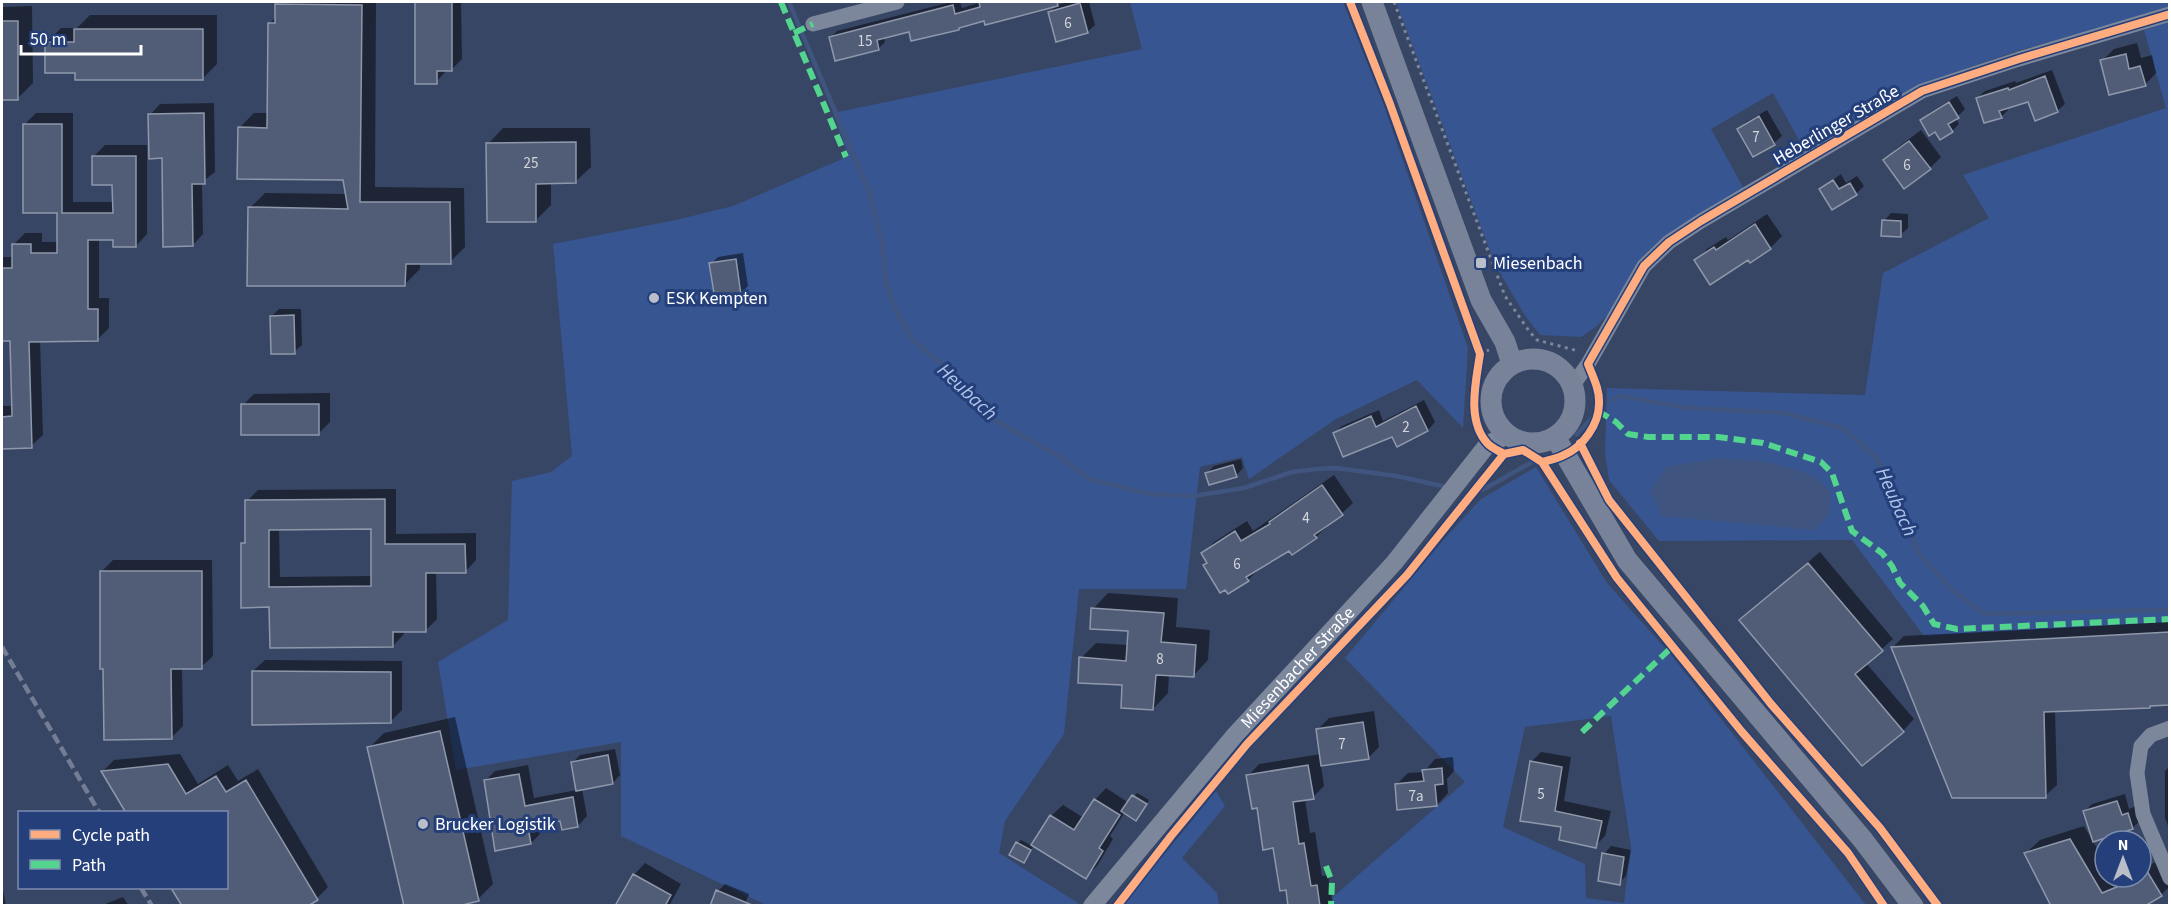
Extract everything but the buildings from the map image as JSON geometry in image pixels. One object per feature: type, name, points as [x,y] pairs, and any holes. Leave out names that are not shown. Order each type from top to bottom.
[{"type":"main road","points":[[1372,2],[1481,300],[1505,342],[1512,364]]},
{"type":"main road","points":[[1538,358],[1558,366],[1569,376],[1573,385],[1576,404],[1569,424],[1556,437],[1544,442],[1531,443],[1515,439],[1506,444],[1495,418],[1491,396],[1499,375],[1521,360],[1538,358]]},
{"type":"main road","points":[[1556,437],[1627,560],[1863,840],[1913,906]]},
{"type":"street","points":[[813,24],[897,2]]},
{"type":"street","name":"Heberlinger Straße","points":[[1573,385],[1588,364],[1644,266],[1669,242],[1701,221],[1922,91],[2019,59],[2169,15]]},
{"type":"street","name":"Miesenbacher Straße","points":[[1092,906],[1235,735],[1394,563],[1488,444],[1506,444]]},
{"type":"street","points":[[2169,728],[2151,735],[2141,746],[2138,773],[2143,814],[2169,878]]},
{"type":"path","points":[[1394,2],[1505,296],[1537,340],[1576,349],[1588,364],[1598,392],[1599,405],[1596,424],[1581,442]]},
{"type":"path","points":[[1477,344],[1480,354],[1479,365]]},
{"type":"path","points":[[1488,444],[1506,444],[1523,450],[1542,462],[1548,471]]},
{"type":"shaded area","points":[[1130,2],[1343,2],[1384,106],[1468,348],[1463,428],[1417,380],[1336,419],[1249,479],[1242,457],[1200,467],[1186,589],[1079,589],[1064,734],[1005,821],[999,853],[1078,903],[1076,905],[766,905],[621,836],[621,742],[456,770],[438,662],[508,620],[512,481],[551,472],[572,456],[553,244],[676,220],[733,206],[849,156],[833,113],[1142,49]]},
{"type":"shaded area","points":[[1396,2],[2169,2],[2170,8],[2017,51],[1918,85],[1806,153],[1773,93],[1711,129],[1744,189],[1698,216],[1597,326],[1581,337],[1540,335],[1524,314],[1495,264]]},
{"type":"shaded area","points":[[2169,21],[2169,622],[1924,636],[1852,540],[1659,541],[1609,480],[1605,453],[1607,388],[1865,395],[1883,273],[1989,218],[1963,175],[2166,108],[2144,30]]},
{"type":"shaded area","points":[[1720,458],[1769,462],[1812,475],[1830,491],[1829,515],[1813,530],[1662,516],[1650,491],[1666,467]]},
{"type":"shaded area","points":[[1536,467],[1607,583],[1672,656],[1866,905],[1332,905],[1333,897],[1465,782],[1345,658],[1446,537],[1481,499]],"holes":[[[1611,716],[1631,847],[1624,903],[1586,898],[1585,864],[1503,827],[1525,727]]]},
{"type":"shaded area","points":[[1216,791],[1225,806],[1182,858],[1217,893],[1219,905],[1123,905]]},
{"type":"waterway","name":"Heubach","points":[[789,2],[870,194],[882,243],[886,283],[896,311],[913,340],[946,368],[996,421],[1060,457],[1089,479],[1149,494],[1194,496],[1244,488],[1292,472],[1336,468],[1397,476],[1442,486]]},
{"type":"waterway","name":"Heubach","points":[[1609,401],[1620,396],[1687,408],[1784,413],[1842,428],[1875,456],[1889,480],[1919,554],[1954,592],[1985,614],[2170,610]]},
{"type":"waterway","name":"Heubach","points":[[1577,434],[1597,413]]},
{"type":"waterway","name":"Heubach","points":[[1480,490],[1532,462]]},
{"type":"railway","points":[[2,647],[98,811]]},
{"type":"railway","points":[[142,889],[152,906]]},
{"type":"marked path","points":[[781,2],[846,157]]},
{"type":"marked path","points":[[794,33],[813,24]]},
{"type":"marked path","points":[[1598,411],[1616,422],[1628,434],[1648,437],[1718,437],[1763,443],[1821,462],[1832,473],[1852,531],[1882,553],[1892,566],[1900,583],[1923,606],[1934,624],[1957,629],[2170,619]]},
{"type":"marked path","points":[[1582,732],[1672,647]]},
{"type":"marked path","points":[[1326,866],[1332,882],[1331,906]]},
{"type":"cycle path","points":[[1350,2],[1390,104],[1480,354],[1474,401],[1477,424],[1488,444],[1504,454]]},
{"type":"cycle path","points":[[1542,462],[1559,458],[1571,451],[1589,434],[1596,419],[1599,399],[1588,364],[1644,266],[1669,242],[1922,91],[2170,14]]},
{"type":"cycle path","points":[[1580,443],[1609,500],[1771,704],[1880,828],[1938,906]]},
{"type":"cycle path","points":[[1117,906],[1247,744],[1407,575],[1504,454],[1523,450],[1542,462],[1617,578],[1742,732],[1848,853],[1884,906]]},
{"type":"place","name":"Miesenbach","points":[[1481,263]]},
{"type":"place","name":"ESK Kempten","points":[[654,298]]},
{"type":"place","name":"Brucker Logistik","points":[[423,824]]}]
